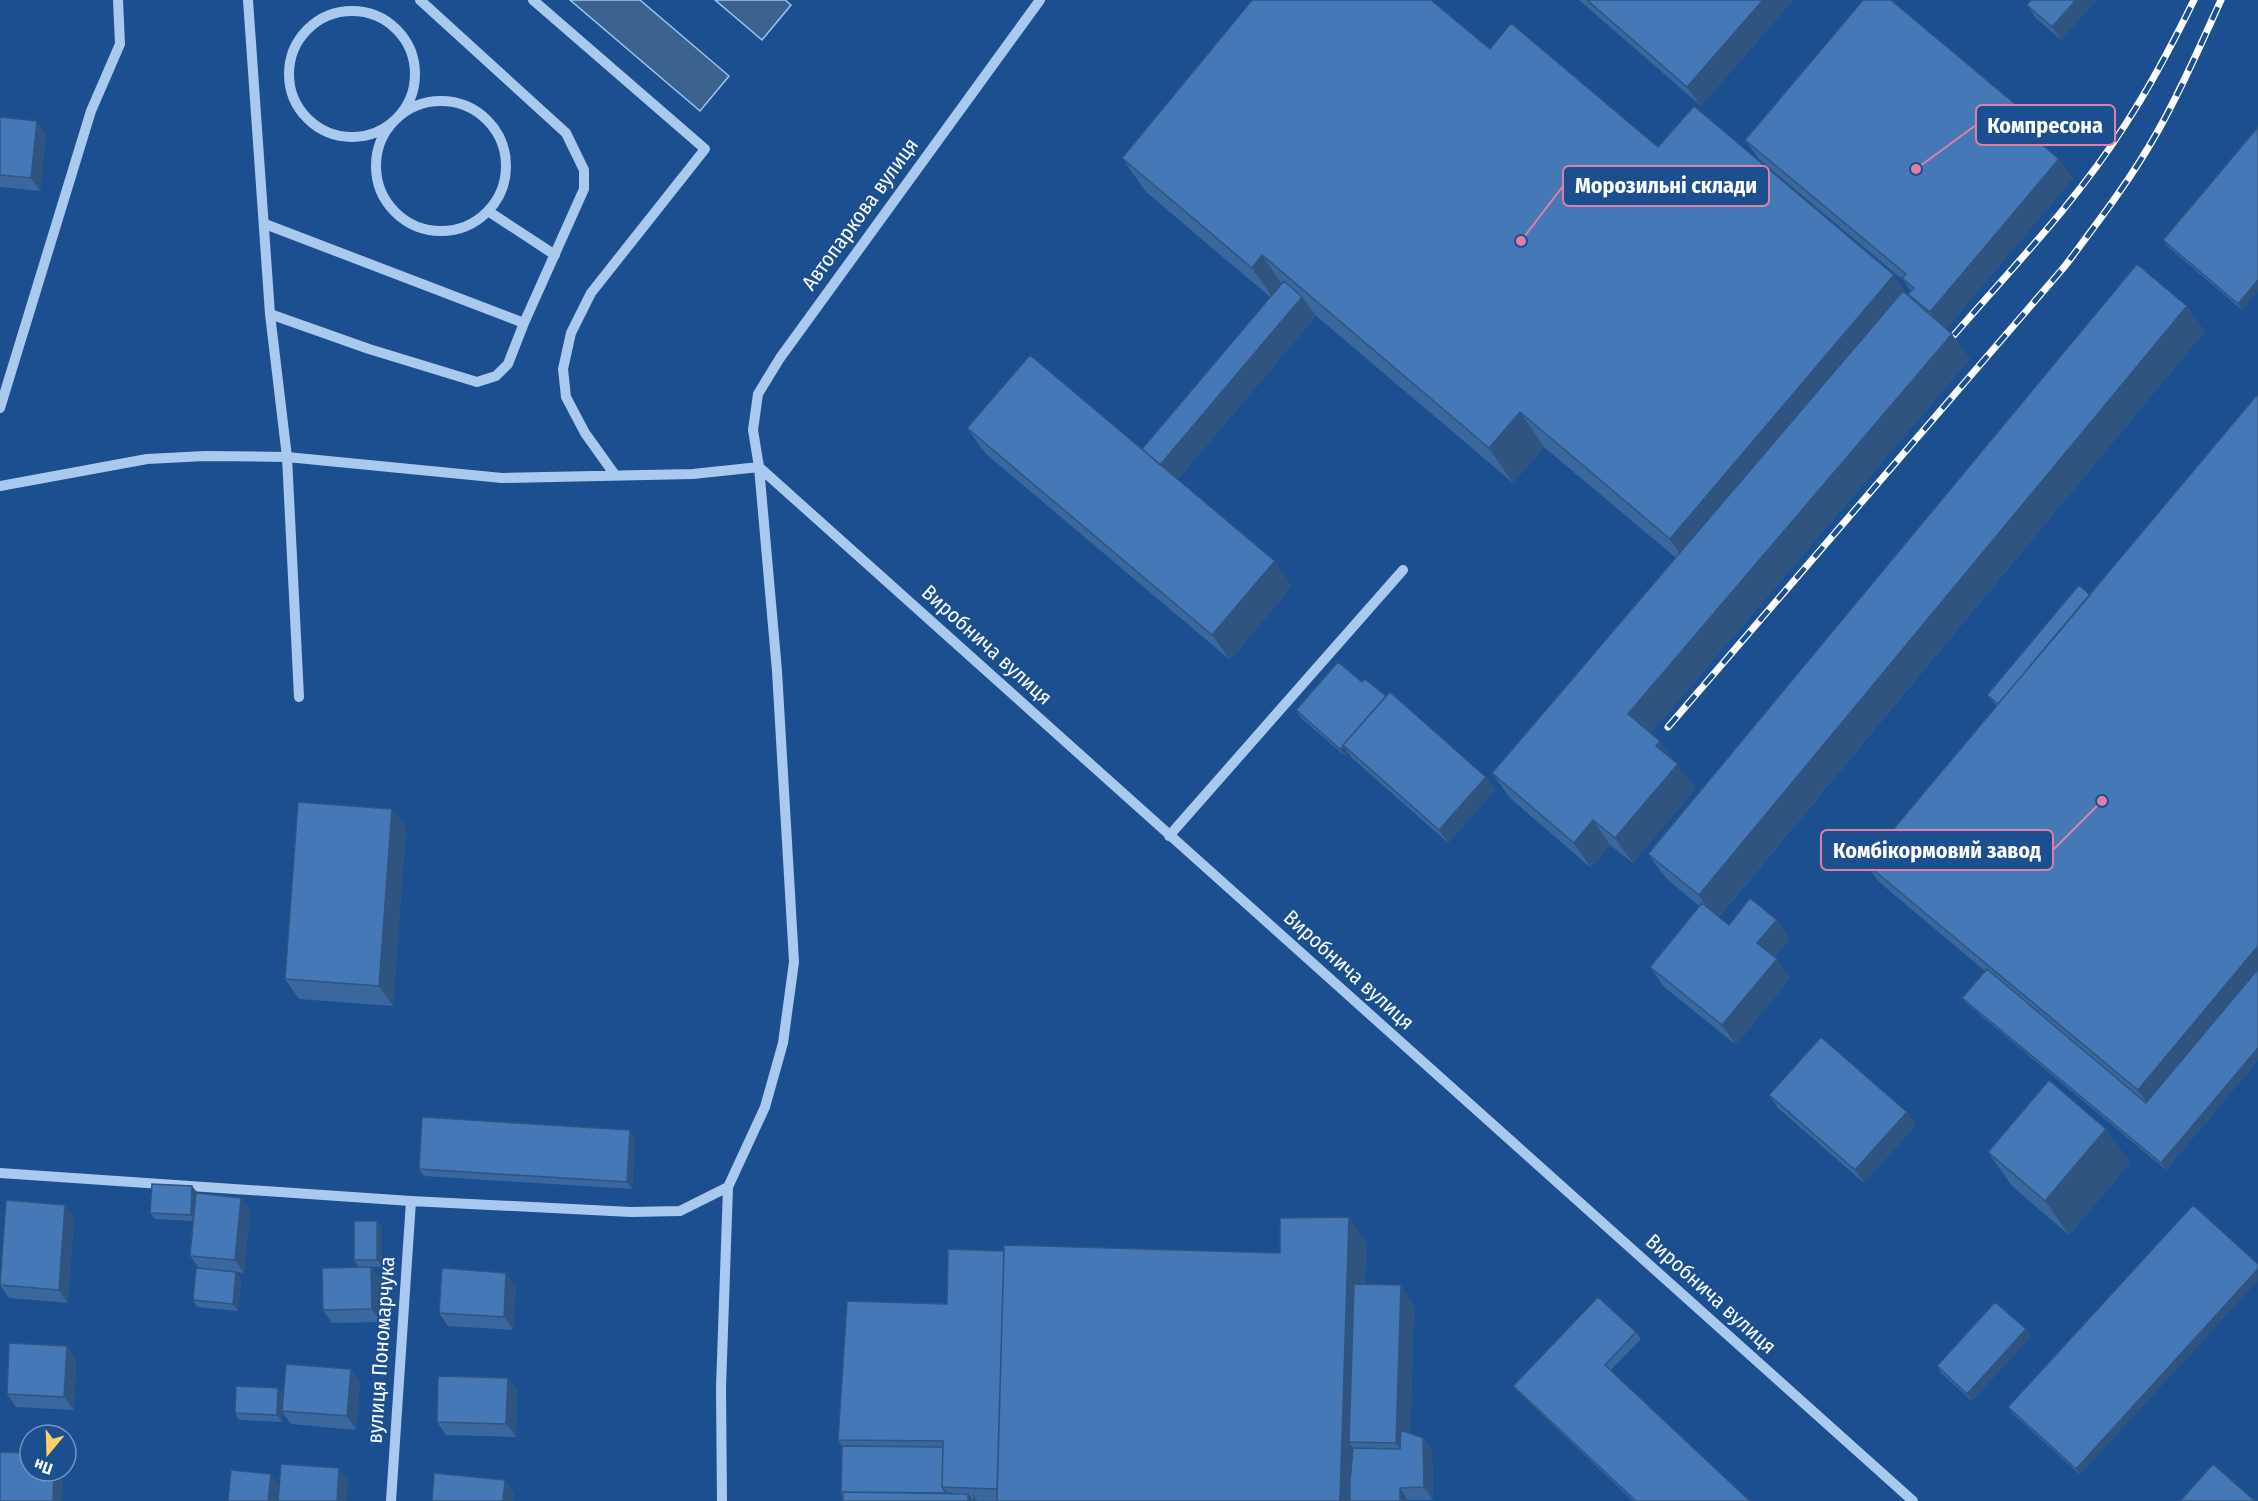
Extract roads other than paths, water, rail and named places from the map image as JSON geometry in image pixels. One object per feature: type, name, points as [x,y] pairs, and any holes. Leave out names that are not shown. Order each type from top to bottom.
[{"type":"street","points":[[0,408],[92,111],[120,44],[118,0]]},
{"type":"street","points":[[248,0],[270,314],[287,457],[300,697]]},
{"type":"street","points":[[270,314],[369,349],[477,382],[496,376],[508,364],[584,189],[584,170],[566,133],[420,0]]},
{"type":"street","points":[[533,0],[705,148],[591,293],[571,333],[563,369],[566,397],[585,433],[615,475]]},
{"type":"street","name":"Автопаркова вулиця","points":[[728,1187],[765,1107],[783,1043],[794,962],[777,671],[759,467],[753,430],[758,394],[780,358],[1040,0]]},
{"type":"street","points":[[394,120],[383,136],[377,153],[376,172],[380,190],[389,206],[403,219],[420,228],[438,231],[456,230],[474,223],[500,197],[506,179],[507,160],[502,142],[493,126],[480,113],[463,105],[445,101],[426,102],[409,109],[394,120],[379,130],[362,136],[344,136],[327,132],[311,123],[299,109],[291,93],[288,75],[294,49],[309,27],[324,17],[341,11],[359,11],[377,16],[392,25],[404,38],[412,55],[415,72],[413,90],[406,106],[394,120]]},
{"type":"street","points":[[488,211],[555,255]]},
{"type":"street","points":[[265,224],[524,323]]},
{"type":"street","points":[[0,486],[147,459],[206,456],[287,457],[502,478],[693,474],[759,467]]},
{"type":"street","name":"Виробнича вулиця","points":[[759,467],[1913,1501]]},
{"type":"street","points":[[1169,836],[1403,570]]},
{"type":"street","points":[[0,1173],[411,1201],[631,1212],[680,1211],[728,1187],[721,1388],[722,1501]]},
{"type":"street","name":"вулиця Пономарчука","points":[[391,1501],[411,1201]]},
{"type":"water","points":[[570,0],[640,0],[729,76],[700,111]]},
{"type":"water","points":[[715,0],[785,0],[791,5],[762,40]]},
{"type":"railway","points":[[1954,335],[2044,233],[2106,153],[2153,79],[2194,0]]},
{"type":"railway","points":[[1668,727],[2065,266],[2149,147],[2183,82],[2221,0]]},
{"type":"place","name":"Компресона","points":[[1916,169]]},
{"type":"place","name":"Морозильні склади","points":[[1521,241]]},
{"type":"place","name":"Комбікормовий завод","points":[[2102,801]]}]
